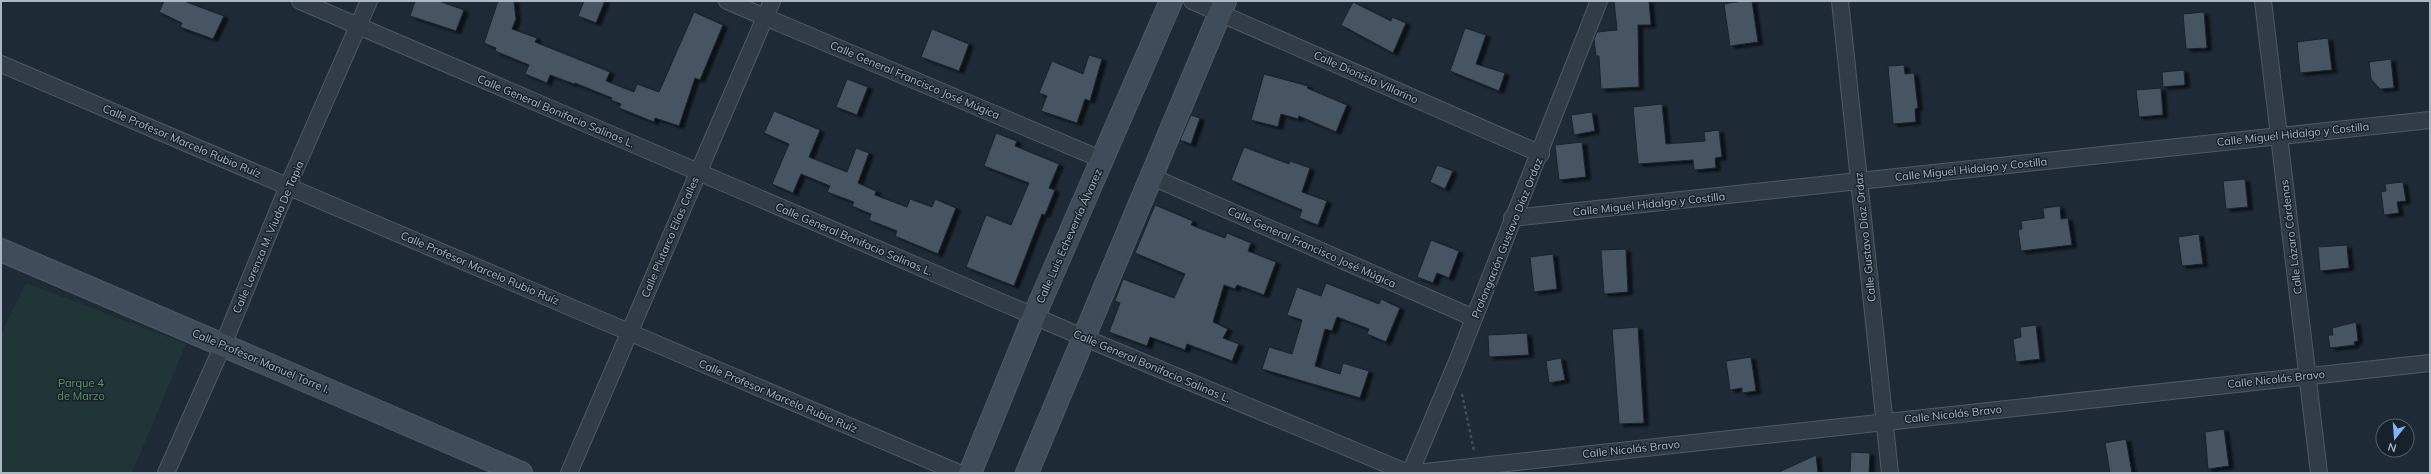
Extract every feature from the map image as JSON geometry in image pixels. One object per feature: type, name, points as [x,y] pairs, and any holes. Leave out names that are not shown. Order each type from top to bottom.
[{"type":"street","name":"Calle General Bonifacio Salinas L.","points":[[300,1],[1085,338],[1409,473]]},
{"type":"street","name":"Calle Lorenza M. Viuda De Tapia","points":[[166,473],[223,345],[288,186],[369,1]]},
{"type":"street","name":"Calle General Francisco José Múgica","points":[[727,1],[1103,160]]},
{"type":"street","name":"Calle Plutarco Elías Calles","points":[[569,473],[772,1]]},
{"type":"street","name":"Calle Luis Echeverría Álvarez","points":[[970,473],[1034,316],[1171,1]]},
{"type":"street","name":"Calle Dionisia Villarino","points":[[1192,1],[1222,7],[1540,154]]},
{"type":"street","name":"Prolongación Gustavo Díaz Ordaz","points":[[1409,473],[1456,364],[1512,218],[1540,154],[1599,1]]},
{"type":"street","name":"Calle Gustavo Díaz Ordaz","points":[[1840,1],[1890,473]]},
{"type":"street","name":"Calle Lázaro Cárdenas","points":[[2263,1],[2308,376],[2318,473]]},
{"type":"street","points":[[1027,473],[1085,338],[1150,176],[1222,7]]},
{"type":"street","name":"Calle Profesor Marcelo Rubio Ruíz","points":[[1,64],[959,473]]},
{"type":"street","name":"Calle Miguel Hidalgo y Costilla","points":[[1512,218],[2430,120]]},
{"type":"street","name":"Calle General Francisco José Múgica","points":[[1150,176],[1474,318]]},
{"type":"street","name":"Calle Profesor Manuel Torre I.","points":[[1,250],[521,473]]},
{"type":"street","name":"Calle Nicolás Bravo","points":[[1416,473],[1477,469],[1884,422],[2430,363]]},
{"type":"path","points":[[1456,364],[1477,469]]},
{"type":"green space","name":"Parque 4 de Marzo","points":[[26,283],[186,344],[132,473],[1,473],[1,334]]},
{"type":"building","points":[[164,1],[184,1],[224,16],[213,39],[180,27],[182,23],[159,12]]},
{"type":"building","points":[[415,1],[439,1],[464,10],[456,31],[410,16]]},
{"type":"building","points":[[498,1],[514,1],[516,19],[512,29],[537,38],[535,42],[610,72],[606,81],[634,92],[637,84],[659,92],[694,12],[723,25],[700,80],[695,78],[679,126],[655,118],[654,122],[619,108],[621,104],[611,100],[612,98],[575,83],[574,84],[550,75],[547,83],[525,74],[529,65],[495,51],[496,48],[484,43]]},
{"type":"building","points":[[584,1],[605,1],[596,23],[578,16]]},
{"type":"building","points":[[1614,1],[1649,1],[1651,25],[1638,25],[1639,87],[1601,89],[1599,56],[1596,56],[1594,39],[1597,32],[1617,30]]},
{"type":"building","points":[[1752,1],[1758,42],[1730,46],[1724,4]]},
{"type":"building","points":[[1353,2],[1391,21],[1392,17],[1406,23],[1393,53],[1341,25]]},
{"type":"building","points":[[2204,12],[2207,48],[2186,49],[2183,14]]},
{"type":"building","points":[[1465,28],[1486,35],[1476,64],[1505,73],[1499,91],[1450,71]]},
{"type":"building","points":[[932,29],[969,44],[959,71],[921,57]]},
{"type":"building","points":[[2328,38],[2332,70],[2300,73],[2297,42]]},
{"type":"building","points":[[1089,55],[1102,59],[1090,101],[1085,99],[1077,123],[1041,111],[1047,96],[1039,93],[1052,61],[1083,74]]},
{"type":"building","points":[[2391,59],[2394,88],[2380,89],[2371,79],[2369,62]]},
{"type":"building","points":[[1904,65],[1905,74],[1914,73],[1918,108],[1915,109],[1916,122],[1893,124],[1888,66]]},
{"type":"building","points":[[2184,70],[2185,85],[2163,87],[2162,72]]},
{"type":"building","points":[[1264,74],[1308,86],[1307,88],[1347,105],[1336,132],[1299,116],[1298,119],[1281,114],[1278,127],[1251,120]]},
{"type":"building","points":[[847,79],[868,87],[857,115],[836,107]]},
{"type":"building","points":[[2161,88],[2163,115],[2139,117],[2136,90]]},
{"type":"building","points":[[1662,104],[1666,144],[1705,141],[1704,132],[1719,130],[1722,157],[1715,158],[1716,168],[1694,170],[1693,160],[1638,164],[1633,107]]},
{"type":"building","points":[[774,111],[820,130],[809,157],[847,172],[856,148],[869,153],[858,183],[876,191],[875,195],[907,207],[910,199],[932,207],[935,199],[956,208],[938,254],[895,236],[897,231],[869,220],[871,214],[852,206],[854,202],[827,192],[830,186],[801,174],[793,193],[772,184],[789,144],[764,133]]},
{"type":"building","points":[[1592,112],[1595,131],[1574,135],[1571,115]]},
{"type":"building","points":[[1191,115],[1200,118],[1191,144],[1180,140]]},
{"type":"building","points":[[996,133],[1017,141],[1015,146],[1059,164],[1049,188],[1055,190],[1045,215],[1042,214],[1014,286],[966,267],[986,215],[1011,225],[1029,183],[984,166]]},
{"type":"building","points":[[1582,142],[1586,177],[1559,180],[1555,145]]},
{"type":"building","points":[[1244,147],[1289,164],[1290,161],[1310,168],[1302,192],[1327,201],[1318,225],[1299,218],[1302,210],[1231,180]]},
{"type":"building","points":[[1437,165],[1453,171],[1445,189],[1430,182]]},
{"type":"building","points":[[2245,179],[2248,207],[2226,209],[2223,181]]},
{"type":"building","points":[[2403,182],[2406,201],[2397,202],[2399,213],[2384,215],[2381,192],[2386,191],[2385,184]]},
{"type":"building","points":[[1155,205],[1193,221],[1191,225],[1225,238],[1227,233],[1251,243],[1248,251],[1276,262],[1264,295],[1237,285],[1235,289],[1224,285],[1213,322],[1228,329],[1223,338],[1239,344],[1232,361],[1187,344],[1185,350],[1150,337],[1147,346],[1109,332],[1120,303],[1115,301],[1123,279],[1174,298],[1185,274],[1135,253]]},
{"type":"building","points":[[2060,206],[2061,219],[2068,218],[2072,245],[2021,251],[2018,230],[2022,229],[2021,221],[2044,218],[2043,208]]},
{"type":"building","points":[[2199,234],[2203,264],[2182,266],[2178,237]]},
{"type":"building","points":[[1431,240],[1459,251],[1449,278],[1437,273],[1433,283],[1417,277]]},
{"type":"building","points":[[2347,245],[2349,268],[2320,271],[2318,247]]},
{"type":"building","points":[[1626,249],[1628,292],[1604,294],[1601,250]]},
{"type":"building","points":[[1553,254],[1557,289],[1534,292],[1530,257]]},
{"type":"building","points":[[1326,283],[1379,304],[1381,299],[1400,308],[1386,342],[1367,334],[1369,329],[1337,317],[1332,331],[1325,329],[1315,366],[1340,374],[1343,363],[1369,371],[1360,398],[1262,369],[1269,347],[1292,354],[1302,320],[1287,315],[1297,287],[1321,296]]},
{"type":"building","points":[[2356,322],[2358,341],[2354,342],[2355,345],[2330,348],[2328,335],[2333,335],[2332,328]]},
{"type":"building","points":[[2036,325],[2040,359],[2016,362],[2013,339],[2021,337],[2020,327]]},
{"type":"building","points":[[1638,327],[1644,423],[1619,424],[1612,329]]},
{"type":"building","points":[[1527,333],[1529,355],[1489,357],[1488,335]]},
{"type":"building","points":[[1751,357],[1756,391],[1742,393],[1742,388],[1730,390],[1726,361]]},
{"type":"building","points":[[1561,358],[1565,380],[1549,383],[1546,361]]},
{"type":"building","points":[[2224,429],[2229,466],[2208,469],[2205,432]]},
{"type":"building","points":[[2126,439],[2132,473],[2110,473],[2105,443]]},
{"type":"building","points":[[1851,452],[1870,453],[1869,473],[1850,473]]},
{"type":"building","points":[[1816,455],[1818,473],[1777,473]]}]
